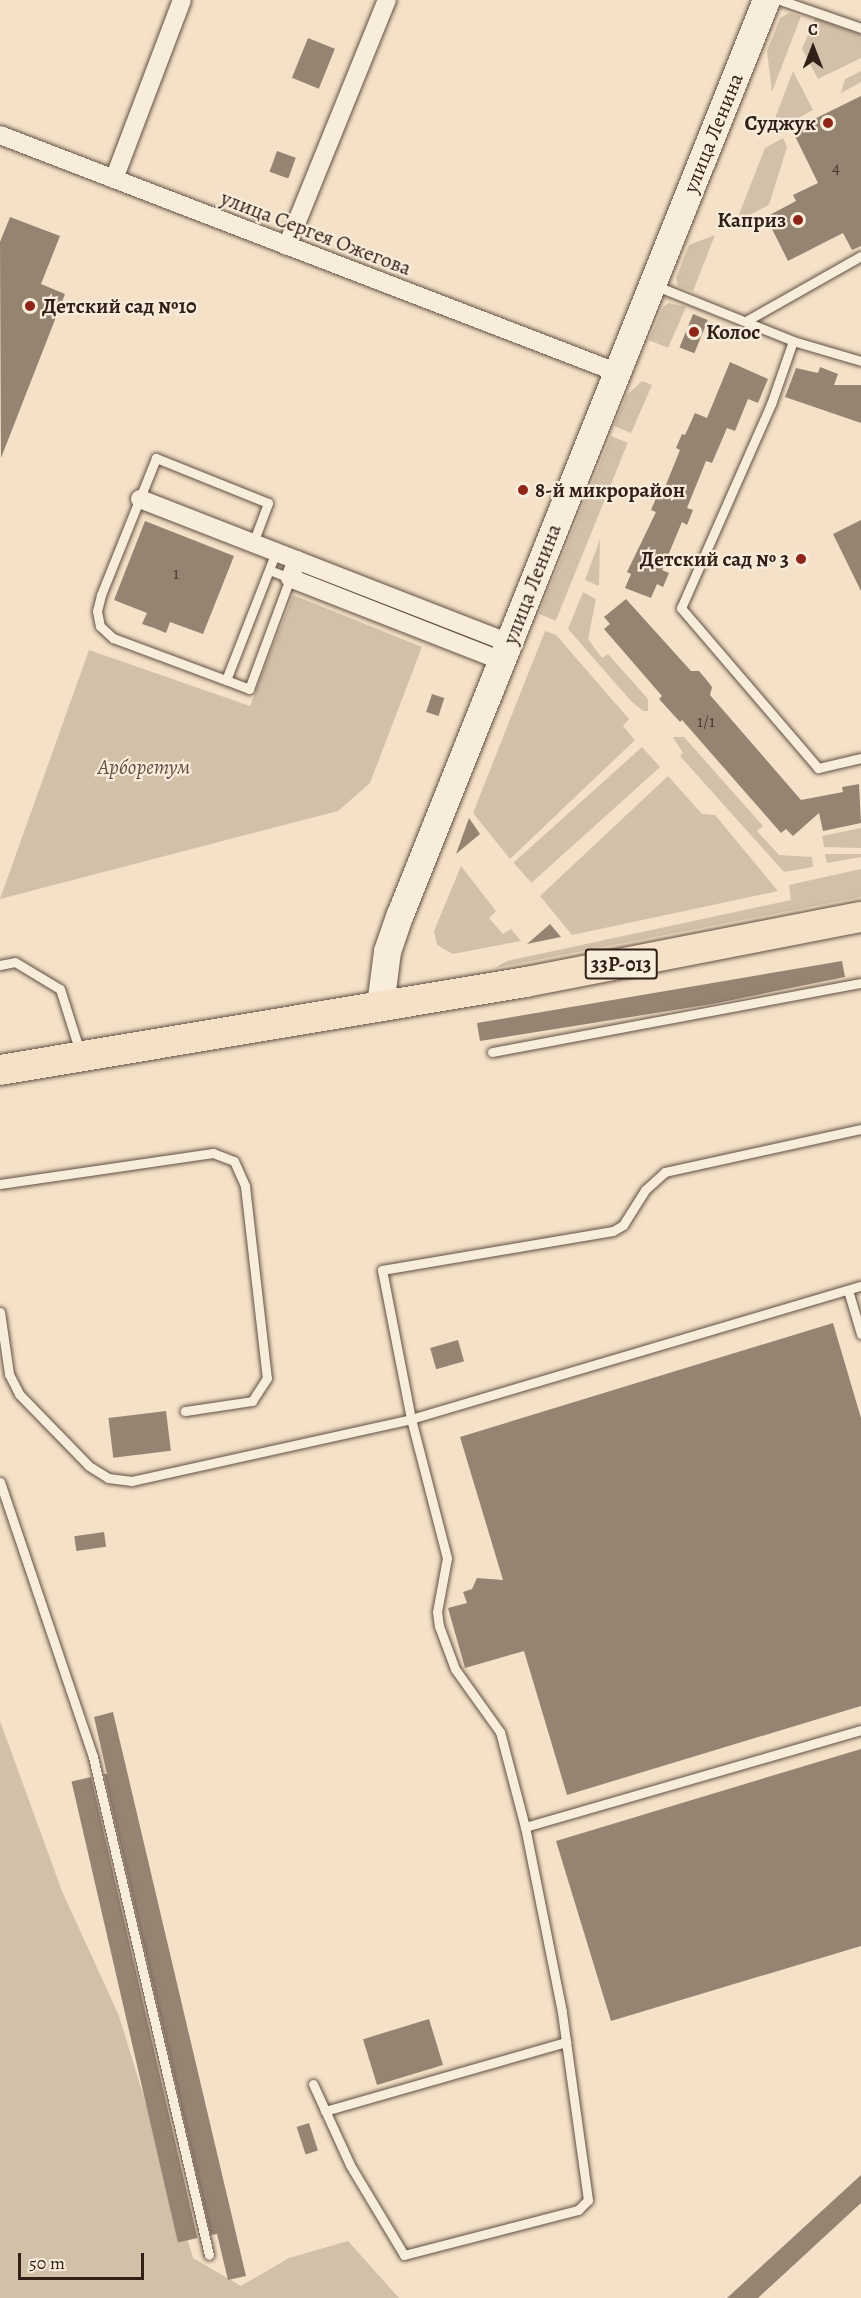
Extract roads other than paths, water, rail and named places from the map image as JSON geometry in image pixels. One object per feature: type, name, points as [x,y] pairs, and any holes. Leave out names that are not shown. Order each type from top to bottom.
[{"type":"main road","name":"улица Ленина","points":[[380,1005],[387,951],[766,0]]},
{"type":"main road","name":"33Р-013","points":[[0,1070],[526,981],[861,917]]},
{"type":"street","points":[[114,179],[182,0]]},
{"type":"street","points":[[287,246],[387,0]]},
{"type":"street","name":"улица Сергея Ожегова","points":[[0,135],[616,372]]},
{"type":"street","points":[[140,499],[297,560],[506,652]]},
{"type":"street","points":[[297,560],[290,578],[506,652]]},
{"type":"lane","points":[[780,0],[861,28]]},
{"type":"lane","points":[[746,321],[861,256]]},
{"type":"lane","points":[[652,284],[793,341],[861,361]]},
{"type":"lane","points":[[793,341],[771,404],[681,608],[818,768],[861,758]]},
{"type":"lane","points":[[253,543],[268,502],[156,458],[101,595],[97,611],[100,626],[113,638],[249,689],[290,578],[269,570]]},
{"type":"lane","points":[[226,680],[276,552]]},
{"type":"lane","points":[[0,965],[15,962],[60,989],[81,1055]]},
{"type":"lane","points":[[492,1052],[861,983]]},
{"type":"lane","points":[[313,2084],[350,2165],[404,2255],[578,2210],[588,2200],[566,2042],[525,1827],[500,1732],[455,1669],[444,1645],[437,1612],[447,1558],[411,1419],[382,1270],[613,1231],[623,1225],[645,1190],[665,1172],[861,1129]]},
{"type":"lane","points":[[0,1184],[213,1154],[234,1161],[245,1186],[267,1378],[252,1401],[185,1411]]},
{"type":"lane","points":[[0,1312],[9,1374],[20,1394],[89,1466],[108,1478],[132,1482],[411,1419],[861,1286]]},
{"type":"lane","points":[[848,1290],[861,1334]]},
{"type":"lane","points":[[0,1482],[93,1757],[209,2255]]},
{"type":"lane","points":[[525,1827],[861,1730]]},
{"type":"lane","points":[[325,2111],[566,2042]]},
{"type":"place","name":"Суджук","points":[[828,123]]},
{"type":"place","name":"Каприз","points":[[798,220]]},
{"type":"place","name":"Детский сад №10","points":[[30,306]]},
{"type":"place","name":"Колос","points":[[694,332]]},
{"type":"place","name":"8-й микрорайон","points":[[523,490]]},
{"type":"place","name":"Детский сад № 3","points":[[801,559]]},
{"type":"park label","name":"Арборетум","points":[[144,767]]}]
